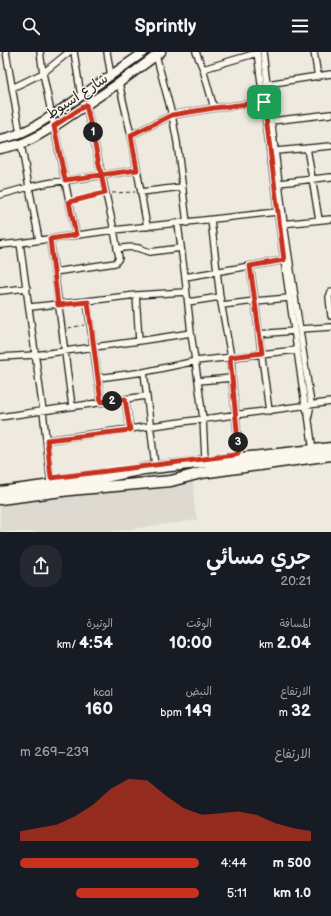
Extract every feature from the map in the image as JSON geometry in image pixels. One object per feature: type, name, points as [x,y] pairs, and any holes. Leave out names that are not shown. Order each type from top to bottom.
[{"type":"highway","points":[[0,499],[70,490],[171,481],[201,473],[286,462],[331,448]]},
{"type":"highway","points":[[0,492],[51,482],[89,480],[144,469],[175,465],[313,453],[331,455]]},
{"type":"highway","points":[[171,481],[165,477],[164,472],[167,468],[175,465]]},
{"type":"highway","points":[[144,469],[150,472],[154,478],[146,483]]},
{"type":"street","points":[[0,54],[6,52],[20,133]]},
{"type":"street","points":[[40,52],[76,235]]},
{"type":"street","points":[[12,88],[43,72],[69,52]]},
{"type":"street","points":[[74,52],[81,96]]},
{"type":"street","points":[[107,52],[111,76]]},
{"type":"street","points":[[196,52],[214,108]]},
{"type":"street","points":[[202,69],[259,52]]},
{"type":"street","points":[[259,52],[267,84],[276,151],[284,260],[289,298],[297,330],[297,350],[308,405]]},
{"type":"street","points":[[259,52],[277,212],[282,224],[308,405],[313,453]]},
{"type":"street","points":[[314,52],[318,77]]},
{"type":"street","name":"شارع اسيوط","points":[[4,139],[36,125],[52,115],[111,76],[140,54]]},
{"type":"street","points":[[159,54],[177,142],[187,223]]},
{"type":"street","name":"شارع اسيوط","points":[[0,150],[21,144],[54,126],[119,83],[159,54]]},
{"type":"street","points":[[267,84],[331,74]]},
{"type":"street","points":[[119,83],[131,135],[147,227]]},
{"type":"street","points":[[131,135],[172,115],[264,102]]},
{"type":"street","points":[[54,272],[115,263],[119,258],[86,105]]},
{"type":"street","points":[[271,121],[331,114]]},
{"type":"street","points":[[4,139],[9,148]]},
{"type":"street","points":[[21,144],[39,240]]},
{"type":"street","points":[[276,151],[331,146]]},
{"type":"street","points":[[307,148],[319,220]]},
{"type":"street","points":[[0,196],[29,187],[65,180],[137,170]]},
{"type":"street","points":[[279,183],[331,177]]},
{"type":"street","points":[[141,192],[182,187]]},
{"type":"street","points":[[0,245],[114,230],[277,212]]},
{"type":"street","points":[[282,224],[331,219]]},
{"type":"street","points":[[20,243],[44,411],[51,482],[235,455],[238,453],[230,357],[220,297],[211,220]]},
{"type":"street","points":[[178,224],[203,419],[205,459]]},
{"type":"street","points":[[50,239],[72,406]]},
{"type":"street","points":[[117,249],[132,247],[150,252],[181,248]]},
{"type":"street","points":[[185,277],[284,260]]},
{"type":"street","points":[[250,266],[269,411]]},
{"type":"street","points":[[0,291],[27,288]]},
{"type":"street","points":[[30,307],[88,302],[136,295],[186,292]]},
{"type":"street","points":[[331,292],[329,296],[331,316]]},
{"type":"street","points":[[136,295],[139,341]]},
{"type":"street","points":[[188,302],[220,297]]},
{"type":"street","points":[[222,305],[289,298]]},
{"type":"street","points":[[88,302],[101,402]]},
{"type":"street","points":[[259,334],[331,327]]},
{"type":"street","points":[[0,357],[35,355],[191,333]]},
{"type":"street","points":[[98,378],[144,372],[196,361],[297,350]]},
{"type":"street","points":[[144,372],[155,466]]},
{"type":"street","points":[[198,381],[232,378]]},
{"type":"street","points":[[0,417],[146,396]]},
{"type":"street","points":[[125,399],[130,430]]},
{"type":"street","points":[[47,440],[331,402]]},
{"type":"path","points":[[69,202],[105,193],[141,192]]},
{"type":"path","points":[[61,329],[91,324]]},
{"type":"shaded area","points":[[193,478],[194,502],[197,520],[109,532],[0,532],[0,502]]},
{"type":"route","points":[[264,102],[172,115],[131,135],[137,170],[101,174],[65,180],[54,126],[86,105],[93,134],[101,174],[105,193],[69,202],[76,235],[50,239],[58,305],[88,302],[101,402],[125,399],[130,430],[47,440],[51,478],[235,455],[238,453],[230,357],[262,353],[250,266],[284,260],[264,102]]}]
